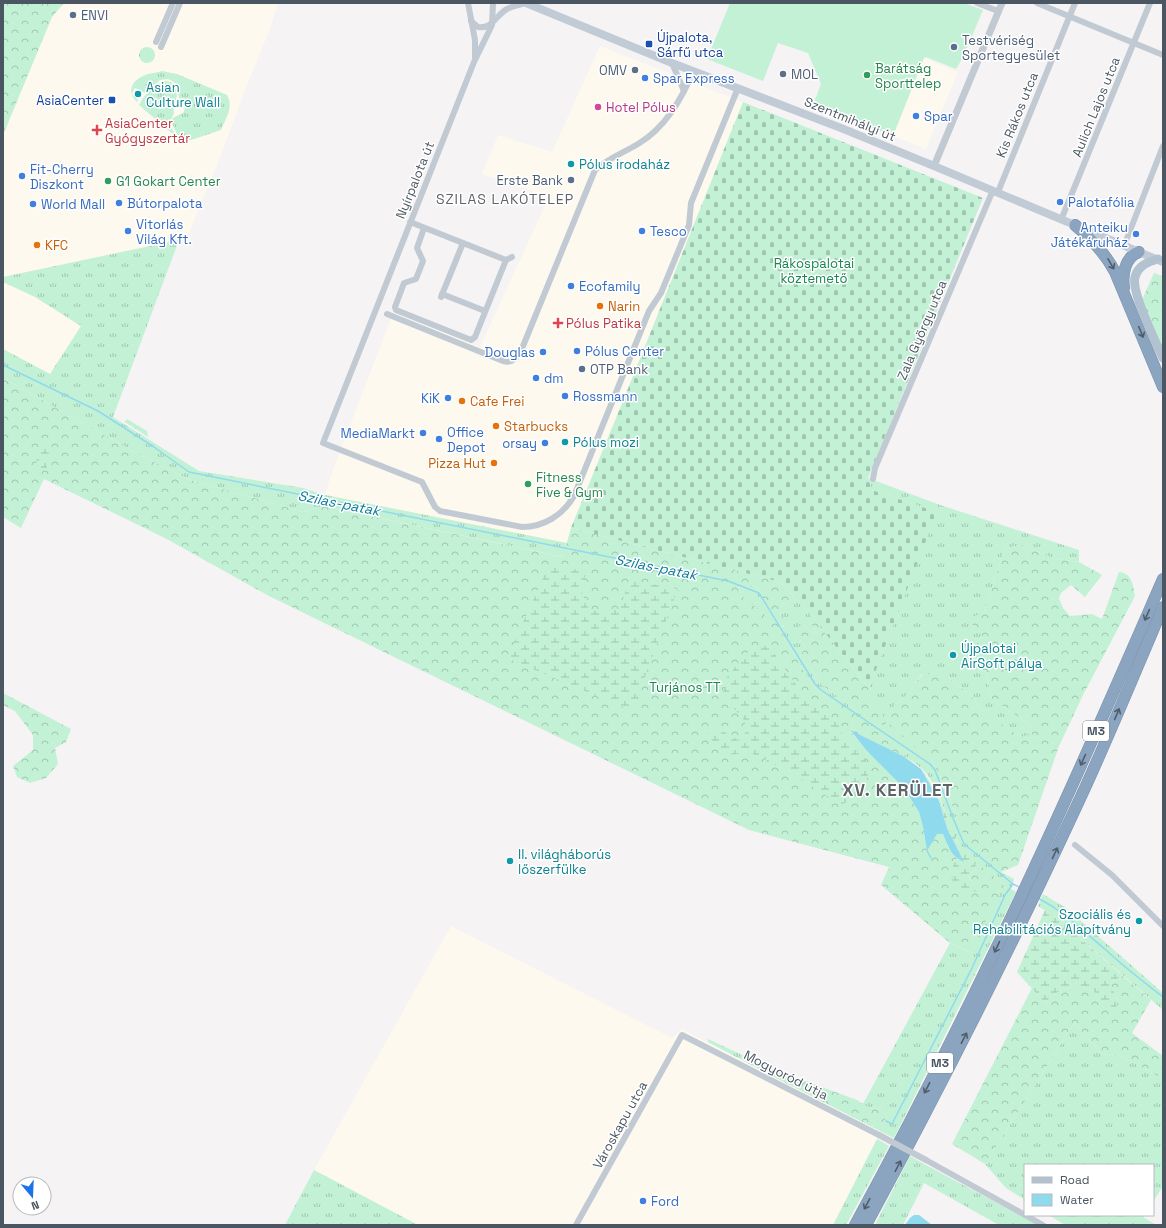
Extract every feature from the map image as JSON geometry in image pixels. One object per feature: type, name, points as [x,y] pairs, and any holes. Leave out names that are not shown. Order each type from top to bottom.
[{"type":"highway","points":[[1075,225],[1089,236],[1109,260],[1126,296],[1163,387]]},
{"type":"highway","points":[[1126,296],[1124,279],[1125,267],[1132,256],[1139,252]]},
{"type":"highway","name":"M3","points":[[856,1225],[988,966],[1072,786],[1163,579]]},
{"type":"highway","name":"M3","points":[[866,1225],[936,1095],[1038,888],[1079,801],[1163,607]]},
{"type":"main road","name":"Szentmihályi út","points":[[526,3],[693,72],[738,88],[934,166],[1160,260]]},
{"type":"main road","points":[[1160,260],[1145,263],[1139,268],[1134,281],[1137,296],[1163,358]]},
{"type":"street","points":[[174,3],[158,45],[180,3]]},
{"type":"street","name":"Nyírpalota út","points":[[468,3],[475,49],[474,62]]},
{"type":"street","name":"Nyírpalota út","points":[[493,3],[492,24],[474,62],[376,306],[323,443],[422,482],[427,489],[435,507],[440,511],[522,527],[533,527],[559,514],[568,506],[574,496],[649,311],[661,293],[688,225],[691,203],[738,88]]},
{"type":"street","points":[[471,21],[478,27],[487,27],[508,8],[526,3]]},
{"type":"street","points":[[978,3],[998,12]]},
{"type":"street","points":[[934,166],[1002,3]]},
{"type":"street","points":[[1037,3],[1163,55]]},
{"type":"street","name":"Kis Rákos utca","points":[[995,191],[1075,3]]},
{"type":"street","name":"Aulich Lajos utca","points":[[1061,220],[1150,3]]},
{"type":"street","points":[[672,63],[684,91]]},
{"type":"street","points":[[387,314],[506,362],[513,360],[521,351],[595,170],[608,160],[639,144],[669,117],[693,72]]},
{"type":"street","points":[[1124,246],[1163,146]]},
{"type":"street","name":"Zala György utca","points":[[874,480],[875,468],[995,191]]},
{"type":"street","points":[[410,222],[506,260]]},
{"type":"street","points":[[424,228],[417,248],[423,261],[416,279],[404,283],[395,307],[396,310],[471,340],[475,337],[506,260],[512,257]]},
{"type":"street","points":[[463,243],[441,296],[485,311]]},
{"type":"street","points":[[1076,845],[1112,875],[1163,926]]},
{"type":"street","name":"Mogyoród útja","points":[[682,1035],[879,1135],[1024,1214]]},
{"type":"street","name":"Városkapu utca","points":[[576,1225],[682,1035]]},
{"type":"street","name":"Mogyoród útja","points":[[1027,1216],[1043,1225]]},
{"type":"shaded area","name":"World Mall","points":[[64,3],[278,3],[270,29],[189,233],[168,235],[168,242],[3,277],[3,135],[52,17]]},
{"type":"shaded area","points":[[600,46],[743,102],[572,525],[567,543],[325,495],[331,475],[393,313],[480,347],[549,197],[482,174],[498,135],[552,152]]},
{"type":"shaded area","points":[[924,58],[958,72],[926,149],[893,136]]},
{"type":"shaded area","points":[[3,282],[35,297],[81,326],[50,374],[3,349]]},
{"type":"shaded area","points":[[451,926],[672,1038],[682,1029],[882,1132],[833,1225],[418,1225],[314,1170]]},
{"type":"green space","points":[[3,3],[64,3],[52,17],[3,135]]},
{"type":"green space","name":"Barátság Sporttelep","points":[[730,3],[964,3],[983,10],[963,57],[956,69],[926,57],[924,58],[893,136],[813,105],[821,84],[808,53],[778,43],[763,81],[707,59]]},
{"type":"green space","points":[[144,47],[150,47],[155,52],[153,61],[150,63],[144,63],[139,58],[139,52]]},
{"type":"green space","points":[[162,71],[177,74],[227,95],[230,104],[227,117],[221,130],[191,140],[178,141],[174,137],[176,132],[172,119],[184,112],[185,105],[179,98],[177,86],[174,82],[168,79],[160,80],[145,93],[135,88],[132,94],[138,100],[137,102],[134,99],[132,95],[131,91],[133,84],[145,75]]},
{"type":"green space","points":[[161,82],[171,82],[176,89],[177,96],[173,107],[174,113],[170,122],[174,135],[139,105],[150,90]]},
{"type":"green space","name":"Rákospalotai köztemető","points":[[743,102],[983,198],[868,478],[872,490],[937,512],[869,688],[811,615],[780,582],[571,528]]},
{"type":"green space","points":[[179,240],[113,417],[199,471],[303,488],[325,495],[567,543],[564,557],[323,506],[304,512],[190,480],[136,453],[3,378],[3,349],[50,374],[81,326],[35,297],[3,282],[3,277]]},
{"type":"green space","points":[[1154,273],[1163,276],[1163,351],[1141,302]]},
{"type":"green space","name":"Turjános TT","points":[[3,378],[136,453],[190,480],[304,512],[323,506],[563,557],[571,528],[780,582],[796,599],[792,607],[783,603],[780,615],[785,618],[787,624],[778,628],[812,685],[820,692],[892,739],[898,744],[898,748],[904,749],[910,753],[903,756],[850,731],[867,751],[904,787],[919,812],[927,851],[937,834],[943,834],[948,847],[957,859],[953,865],[972,882],[968,875],[975,870],[976,862],[1004,885],[970,952],[950,943],[881,885],[889,867],[749,830],[269,596],[165,538],[44,479],[21,528],[3,517]],"holes":[[[753,586],[758,588],[762,600],[771,616],[765,619],[759,609],[746,601],[737,588]]]},
{"type":"green space","points":[[127,419],[147,431],[148,437],[125,422]]},
{"type":"green space","points":[[41,441],[48,445],[49,456],[46,471],[36,465]]},
{"type":"green space","points":[[868,478],[940,505],[1079,550],[1079,562],[1054,559],[1023,545],[1005,548],[984,613],[982,636],[970,653],[986,673],[992,699],[1030,725],[1032,734],[1041,747],[1020,737],[983,711],[971,696],[944,674],[922,674],[910,692],[894,706],[897,730],[932,761],[943,781],[960,826],[1001,872],[1014,879],[1011,889],[1016,892],[894,1138],[872,1127],[875,1123],[887,1117],[880,1109],[868,1107],[863,1104],[950,943],[969,952],[1004,885],[978,865],[961,847],[953,832],[935,786],[919,766],[903,756],[909,753],[904,749],[898,748],[812,685],[778,628],[784,626],[785,618],[780,615],[783,603],[792,607],[796,599],[811,615],[811,623],[817,634],[812,633],[804,625],[800,640],[805,647],[800,657],[816,675],[822,685],[857,711],[863,704],[859,700],[872,689],[869,688],[936,512],[872,490]]},
{"type":"green space","points":[[1023,545],[1054,559],[1079,562],[1102,575],[1085,597],[1071,585],[1061,593],[1059,598],[1063,608],[1070,616],[1092,614],[1102,619],[1119,572],[1127,575],[1131,580],[1135,596],[1083,695],[1059,746],[1018,865],[1001,872],[967,844],[943,781],[932,761],[887,722],[884,725],[873,723],[822,685],[816,675],[800,657],[805,647],[800,640],[797,626],[804,625],[812,633],[817,634],[811,623],[811,615],[869,688],[873,689],[860,700],[863,704],[875,701],[886,721],[894,706],[910,692],[914,684],[923,674],[944,674],[971,696],[983,711],[1020,737],[1028,735],[1039,745],[1032,734],[1030,725],[992,699],[986,673],[970,653],[982,636],[968,618],[984,613],[1005,548]]},
{"type":"green space","points":[[549,565],[587,572],[580,589],[590,611],[620,609],[629,580],[678,589],[632,711],[507,658]]},
{"type":"green space","points":[[753,586],[758,588],[762,600],[772,616],[765,619],[759,609],[746,602],[737,588]]},
{"type":"green space","points":[[758,646],[769,646],[804,696],[839,723],[842,734],[869,764],[868,776],[854,799],[840,805],[796,775],[751,753],[726,755],[715,745],[708,733],[717,728],[738,740],[747,731],[744,720],[722,694],[727,677],[747,653]]},
{"type":"green space","points":[[3,693],[71,729],[66,742],[55,748],[58,764],[46,778],[30,783],[17,777],[13,766],[33,750],[33,735],[15,711],[3,705]]},
{"type":"green space","points":[[921,769],[937,792],[957,842],[976,862],[975,870],[968,875],[976,891],[963,897],[952,885],[953,865],[957,859],[963,861],[948,831],[939,801]]},
{"type":"green space","points":[[1043,894],[1066,908],[1163,993],[1163,1010],[1057,918],[1038,906]]},
{"type":"green space","points":[[1045,910],[1057,918],[1123,976],[1111,982],[1118,1001],[1115,1012],[1108,1011],[1105,1008],[1094,991],[1081,987],[1074,987],[1060,991],[1051,997],[1046,1004],[1017,972]]},
{"type":"green space","points":[[1123,976],[1151,1000],[1132,1033],[1163,1056],[1163,1079],[1123,1057],[1102,1054],[1074,1023],[985,1164],[952,1144],[1032,988],[1046,1004],[1051,997],[1064,989],[1079,987],[1087,988],[1094,991],[1104,1008],[1118,1001],[1111,982]]},
{"type":"green space","points":[[1074,1023],[1102,1054],[1123,1057],[1163,1079],[1163,1186],[1154,1200],[1154,1164],[1024,1164],[1024,1199],[1006,1188],[985,1164]]},
{"type":"green space","points":[[708,1039],[770,1068],[770,1075],[708,1042]]},
{"type":"green space","points":[[770,1068],[857,1100],[868,1107],[880,1109],[887,1117],[882,1122],[875,1123],[872,1127],[770,1075]]},
{"type":"green space","points":[[877,1139],[889,1146],[846,1225],[833,1225]]},
{"type":"green space","points":[[910,1156],[1038,1225],[999,1225],[924,1183],[903,1225],[875,1225]]},
{"type":"green space","points":[[314,1170],[418,1225],[285,1225]]},
{"type":"green space","points":[[1051,1216],[1144,1216],[1156,1225],[1065,1225]]},
{"type":"water","points":[[850,730],[903,756],[921,769],[939,801],[948,831],[964,862],[953,854],[948,847],[943,834],[937,834],[927,851],[919,812],[904,788],[867,751]]},
{"type":"water","points":[[914,1215],[919,1215],[932,1225],[905,1225]]},
{"type":"waterway","name":"Szilas-patak","points":[[3,365],[98,411],[154,447],[189,472],[728,581],[759,593],[815,684],[821,690],[930,764],[935,770],[964,844],[1013,884],[1021,888]]},
{"type":"waterway","points":[[927,851],[931,858]]},
{"type":"waterway","points":[[886,1121],[892,1124],[972,968],[1005,895],[1013,884]]},
{"type":"waterway","name":"Szilas-patak","points":[[1038,898],[1048,903],[1065,916],[1163,997]]},
{"type":"place","name":"ENVI","points":[[73,15]]},
{"type":"place","name":"Újpalota, Sárfű utca","points":[[649,44]]},
{"type":"place","name":"Testvériség Sportegyesület","points":[[954,47]]},
{"type":"place","name":"OMV","points":[[635,70]]},
{"type":"place","name":"MOL","points":[[783,74]]},
{"type":"place","name":"Barátság Sporttelep","points":[[867,75]]},
{"type":"place","name":"Spar Express","points":[[645,78]]},
{"type":"place","name":"Asian Culture Wall","points":[[138,94]]},
{"type":"place","name":"AsiaCenter","points":[[112,100]]},
{"type":"place","name":"Hotel Pólus","points":[[598,107]]},
{"type":"place","name":"Spar","points":[[916,116]]},
{"type":"place","name":"AsiaCenter Gyógyszertár","points":[[97,130]]},
{"type":"place","name":"Pólus irodaház","points":[[571,164]]},
{"type":"place","name":"Fit-Cherry Diszkont","points":[[22,176]]},
{"type":"place","name":"Erste Bank","points":[[571,180]]},
{"type":"place","name":"G1 Gokart Center","points":[[108,181]]},
{"type":"place","name":"Palotafólia","points":[[1060,202]]},
{"type":"place","name":"Bútorpalota","points":[[119,203]]},
{"type":"place","name":"World Mall","points":[[33,204]]},
{"type":"place","name":"Vitorlás Világ Kft.","points":[[128,231]]},
{"type":"place","name":"Tesco","points":[[642,231]]},
{"type":"place","name":"Anteiku Játékáruház","points":[[1136,234]]},
{"type":"place","name":"KFC","points":[[37,245]]},
{"type":"place","name":"Ecofamily","points":[[571,286]]},
{"type":"place","name":"Narin","points":[[600,306]]},
{"type":"place","name":"Pólus Patika","points":[[558,323]]},
{"type":"place","name":"Pólus Center","points":[[577,351]]},
{"type":"place","name":"Douglas","points":[[543,352]]},
{"type":"place","name":"OTP Bank","points":[[582,369]]},
{"type":"place","name":"dm","points":[[536,378]]},
{"type":"place","name":"Rossmann","points":[[565,396]]},
{"type":"place","name":"KiK","points":[[448,398]]},
{"type":"place","name":"Cafe Frei","points":[[462,401]]},
{"type":"place","name":"Starbucks","points":[[496,426]]},
{"type":"place","name":"MediaMarkt","points":[[423,433]]},
{"type":"place","name":"Office Depot","points":[[439,439]]},
{"type":"place","name":"Pólus mozi","points":[[565,442]]},
{"type":"place","name":"orsay","points":[[545,443]]},
{"type":"place","name":"Pizza Hut","points":[[494,463]]},
{"type":"place","name":"Fitness Five & Gym","points":[[528,484]]},
{"type":"place","name":"Újpalotai AirSoft pálya","points":[[953,655]]},
{"type":"place","name":"II. világháborús lőszerfülke","points":[[510,861]]},
{"type":"place","name":"Szociális és Rehabilitációs Alapítvány","points":[[1139,921]]},
{"type":"place","name":"Ford","points":[[643,1201]]},
{"type":"district","name":"SZILAS LAKÓTELEP","points":[[505,199]]},
{"type":"district","name":"XV. KERÜLET","points":[[898,790]]}]
